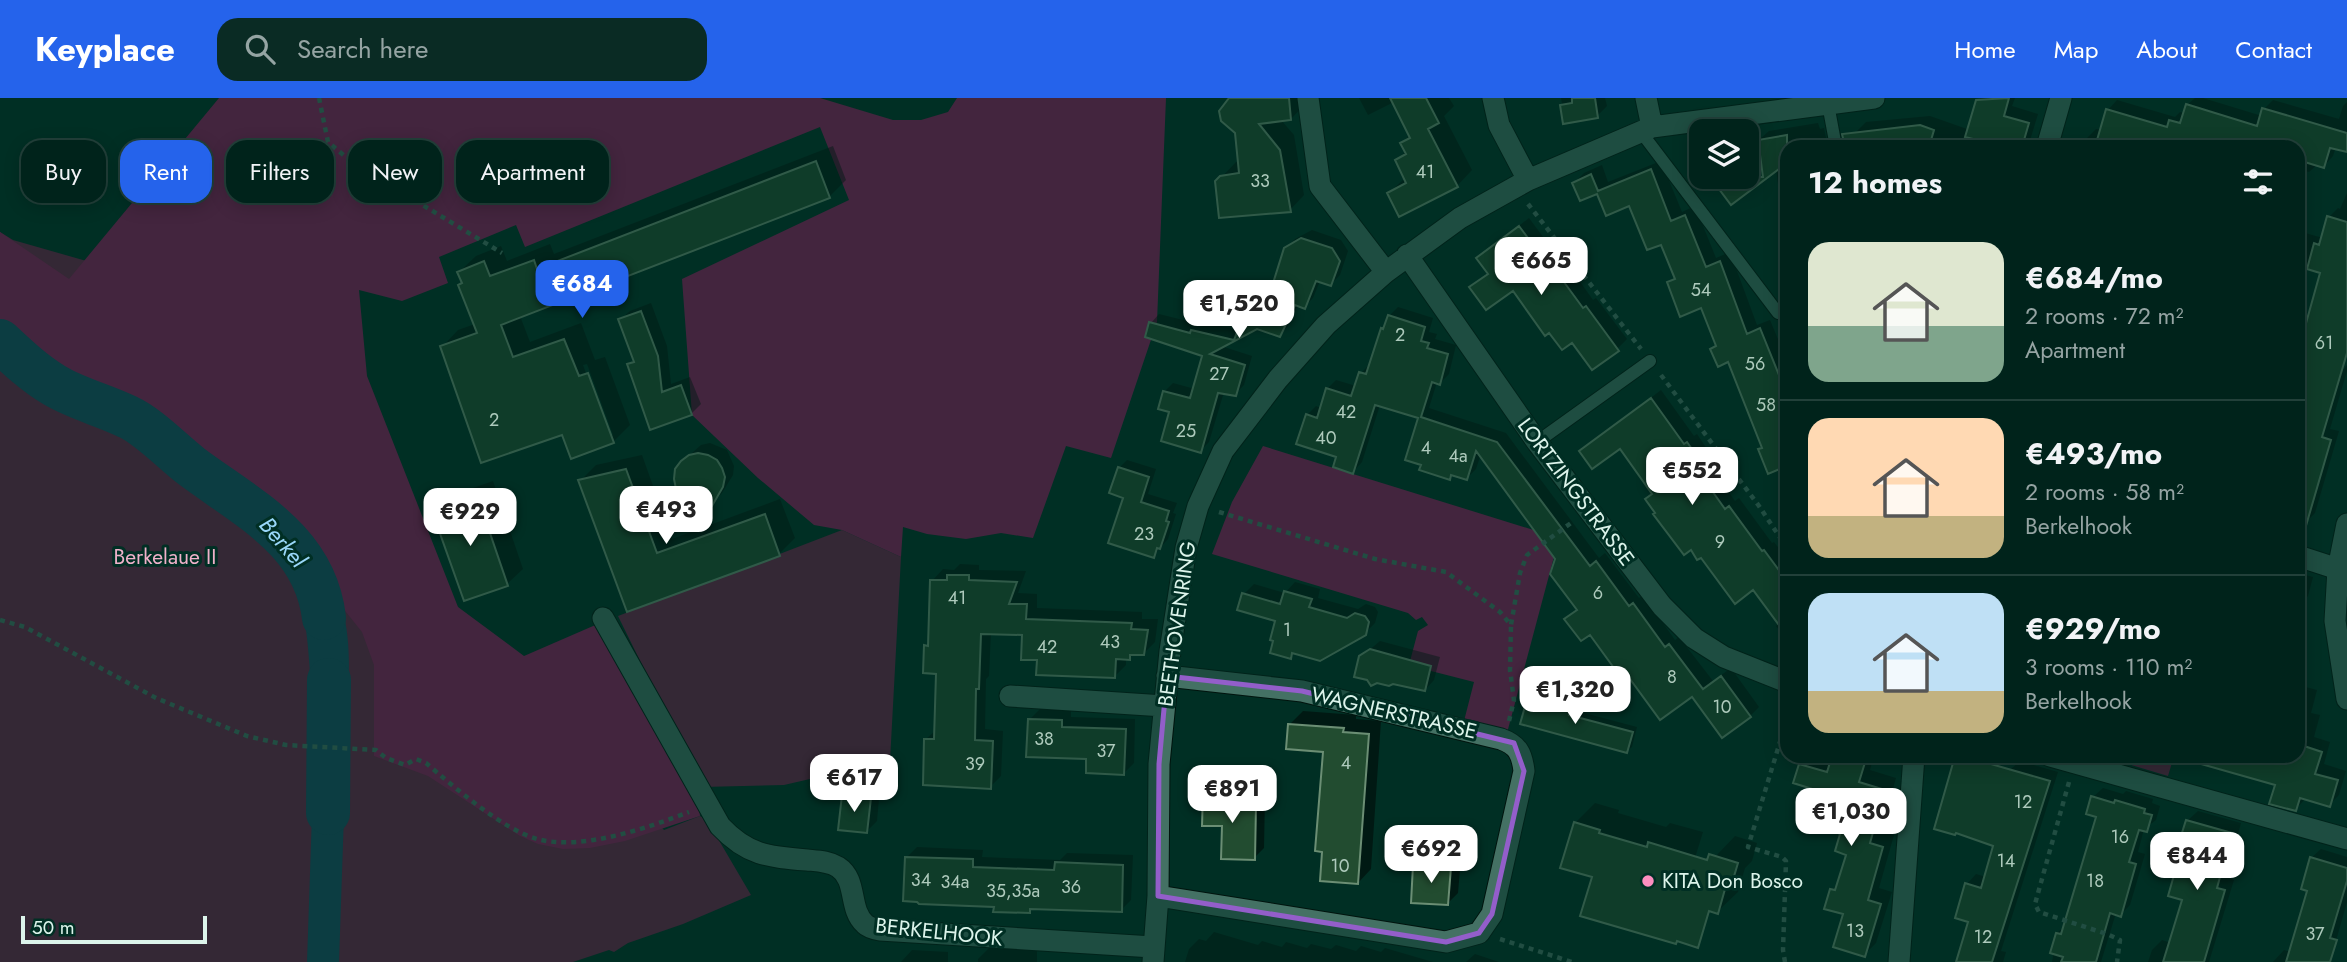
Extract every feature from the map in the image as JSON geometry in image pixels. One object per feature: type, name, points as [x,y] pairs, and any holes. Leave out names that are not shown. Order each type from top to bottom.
[{"type":"street","points":[[1308,98],[1320,186],[1386,272]]},
{"type":"street","points":[[1493,98],[1499,125],[1528,180]]},
{"type":"street","points":[[1646,98],[1646,129]]},
{"type":"street","name":"BEETHOVENRING","points":[[1153,955],[1158,897],[1159,764],[1167,676],[1183,561],[1198,506],[1223,451],[1278,379],[1326,325],[1407,255],[1460,218],[1528,180],[1646,129],[1874,98]]},
{"type":"street","points":[[2049,140],[2061,98]]},
{"type":"street","name":"LORTZINGSTRASSE","points":[[1407,255],[1537,442],[1662,606],[1694,639],[1724,657],[1780,679]]},
{"type":"street","points":[[2347,524],[2338,569],[2347,699]]},
{"type":"street","points":[[2305,558],[2338,569]]},
{"type":"street","name":"BERKELHOOK","points":[[603,618],[719,825],[744,848],[766,856],[822,861],[838,867],[849,877],[858,915],[865,925],[880,930],[1153,955]]},
{"type":"street","name":"WAGNERSTRASSE","points":[[1167,676],[1302,691],[1514,743],[1523,756],[1524,771],[1492,914],[1479,933]]},
{"type":"street","points":[[1010,696],[1164,706]]},
{"type":"street","points":[[1899,962],[1913,763]]},
{"type":"street","points":[[2075,763],[2347,839]]},
{"type":"street","points":[[1158,897],[1446,942],[1479,933]]},
{"type":"lane","points":[[1828,104],[1835,140]]},
{"type":"lane","points":[[1646,129],[1778,313]]},
{"type":"lane","points":[[1537,442],[1650,361]]},
{"type":"path","points":[[319,98],[328,142],[345,156],[502,253]]},
{"type":"path","points":[[1198,506],[1375,559],[1446,572],[1500,612],[1511,625]]},
{"type":"path","points":[[1501,739],[1514,700],[1510,670],[1511,625],[1520,572],[1528,555],[1588,510]]},
{"type":"path","points":[[0,620],[25,627],[156,698],[247,736],[286,745],[376,750],[386,758],[405,765],[416,760],[426,763],[504,822],[520,832],[540,839],[561,843],[624,833],[706,805]]},
{"type":"path","points":[[1780,742],[1748,847],[1782,857],[1786,861],[1783,950],[1785,962]]},
{"type":"path","points":[[2075,763],[2035,904],[2039,912],[2120,940],[2117,962]]},
{"type":"path","points":[[1479,933],[1572,962]]},
{"type":"highlighted area","points":[[1167,676],[1302,691],[1514,743],[1524,771],[1492,914],[1479,933],[1446,942],[1158,896],[1159,764]]},
{"type":"green space","name":"Berkelaue II","points":[[0,232],[13,240],[104,266],[269,403],[664,830],[700,816],[707,820],[751,895],[683,924],[628,943],[614,952],[609,950],[573,962],[0,962]]},
{"type":"green space","points":[[842,530],[901,557],[890,761],[871,755],[860,757],[823,776],[784,785],[702,787],[618,616]]},
{"type":"green space","points":[[2124,763],[2172,763],[2168,776]]},
{"type":"shaded area","points":[[219,98],[820,98],[893,120],[921,120],[948,112],[957,98],[1166,98],[1157,322],[1111,458],[1066,446],[1033,538],[1001,533],[966,539],[927,534],[903,527],[901,557],[842,530],[814,525],[758,478],[692,415],[682,279],[849,200],[820,127],[525,247],[516,225],[439,257],[448,283],[402,301],[359,290],[367,376],[458,607],[524,656],[600,623],[699,807],[700,816],[625,841],[590,848],[563,849],[538,844],[520,836],[428,776],[374,756],[374,665],[362,632],[342,607],[334,585],[315,554],[265,499],[232,480],[135,397],[79,385],[50,368],[0,320],[0,232],[69,279],[132,203],[212,203],[212,140],[184,140]]},
{"type":"shaded area","points":[[1263,446],[1559,538],[1507,733],[1464,721],[1474,682],[1431,671],[1431,666],[1422,663],[1409,665],[1418,631],[1428,625],[1422,617],[1416,620],[1408,613],[1212,554],[1232,502]]},
{"type":"water","name":"Berkel","points":[[315,554],[337,594],[346,624],[349,673],[346,739],[314,739],[306,629],[298,587],[291,570]]},
{"type":"water","points":[[314,754],[346,755],[339,962],[307,962]]},
{"type":"building","points":[[1229,98],[1289,98],[1291,120],[1259,124],[1280,150],[1291,212],[1219,218],[1215,181],[1220,176],[1239,173],[1235,133],[1221,121],[1219,111]]},
{"type":"building","points":[[1390,98],[1426,98],[1439,123],[1428,129],[1458,187],[1399,217],[1387,193],[1406,183],[1395,160],[1406,154],[1400,143],[1410,138]]},
{"type":"building","points":[[1572,98],[1595,98],[1598,118],[1563,124],[1560,105],[1572,103]]},
{"type":"building","points":[[2009,98],[2004,116],[2029,123],[2024,140],[1977,140],[1965,137],[1976,100]]},
{"type":"building","points":[[2186,104],[2257,126],[2262,108],[2347,133],[2347,152],[2330,148],[2324,168],[2305,162],[2305,140],[2097,140],[2106,109],[2167,127],[2169,120],[2180,123]]},
{"type":"building","points":[[1920,125],[1934,130],[1931,140],[1843,140],[1842,134]]},
{"type":"building","points":[[1787,135],[1787,140],[1780,140],[1780,168],[1759,184],[1759,177],[1763,177],[1759,140]]},
{"type":"building","points":[[816,161],[830,198],[501,325],[513,357],[564,339],[579,376],[588,373],[614,443],[571,459],[562,435],[481,463],[440,346],[477,333],[458,285],[462,283],[457,272],[484,261],[490,276],[534,260],[537,269]]},
{"type":"building","points":[[1651,169],[1671,221],[1685,215],[1706,267],[1720,261],[1747,334],[1760,328],[1780,378],[1780,469],[1768,474],[1758,449],[1762,448],[1728,362],[1718,367],[1710,349],[1716,346],[1701,308],[1680,317],[1667,282],[1675,279],[1661,245],[1647,250],[1629,206],[1606,216],[1597,194],[1580,201],[1572,183],[1591,174],[1598,191]]},
{"type":"building","points":[[1719,189],[1752,189],[1731,205]]},
{"type":"building","points":[[2327,216],[2347,222],[2347,353],[2322,437],[2331,440],[2305,529],[2305,327],[2320,273],[2307,269],[2314,243],[2319,245]]},
{"type":"building","points":[[1519,226],[1583,308],[1586,306],[1619,351],[1592,370],[1572,343],[1562,350],[1549,333],[1545,336],[1513,291],[1486,310],[1469,287],[1488,274],[1476,258]]},
{"type":"building","points":[[1301,238],[1332,248],[1340,261],[1331,286],[1316,281],[1305,309],[1295,305],[1280,337],[1257,329],[1210,354],[1245,365],[1236,396],[1218,393],[1201,453],[1161,441],[1169,412],[1158,409],[1163,391],[1190,398],[1202,356],[1145,337],[1149,322],[1190,333],[1191,330],[1234,340],[1244,314],[1242,308],[1247,295],[1255,291],[1269,296],[1284,248]]},
{"type":"building","points":[[641,311],[658,356],[662,392],[681,385],[692,415],[650,430],[627,364],[634,362],[618,319]]},
{"type":"building","points":[[1388,315],[1425,327],[1421,341],[1429,343],[1427,348],[1448,354],[1440,385],[1432,382],[1421,417],[1497,442],[1590,566],[1596,561],[1629,606],[1633,603],[1665,647],[1669,644],[1703,689],[1721,676],[1751,717],[1722,738],[1692,697],[1660,720],[1627,675],[1622,679],[1590,635],[1581,641],[1564,619],[1577,610],[1550,574],[1555,559],[1476,451],[1467,480],[1451,475],[1450,480],[1419,470],[1421,465],[1405,460],[1418,418],[1375,405],[1353,474],[1333,467],[1336,457],[1296,444],[1306,414],[1317,418],[1326,388],[1351,396],[1359,372],[1366,374]]},
{"type":"building","points":[[1651,398],[1684,444],[1687,442],[1699,459],[1693,464],[1725,509],[1729,506],[1780,572],[1780,627],[1753,590],[1735,604],[1701,558],[1697,560],[1691,550],[1684,555],[1653,514],[1655,513],[1645,499],[1652,494],[1620,449],[1592,469],[1579,451]]},
{"type":"building","points":[[698,453],[717,460],[725,477],[723,487],[712,506],[691,502],[682,497],[676,489],[675,469],[689,455]]},
{"type":"building","points":[[1118,467],[1149,477],[1141,502],[1169,511],[1166,521],[1169,522],[1154,558],[1108,543],[1123,498],[1109,493]]},
{"type":"building","points":[[626,469],[657,553],[765,514],[780,556],[627,612],[578,480]]},
{"type":"building","points":[[477,495],[508,586],[464,601],[432,511]]},
{"type":"building","points":[[947,575],[969,575],[969,580],[1017,582],[1009,604],[1027,604],[1026,619],[1132,623],[1131,629],[1148,630],[1144,655],[1130,655],[1130,660],[1116,659],[1115,678],[1036,675],[1037,660],[1021,660],[1022,635],[981,634],[975,740],[993,741],[991,789],[923,785],[924,739],[934,739],[936,674],[923,673],[924,645],[928,646],[930,580],[947,580]]},
{"type":"building","points":[[1284,591],[1312,599],[1309,607],[1347,618],[1355,613],[1365,616],[1369,622],[1366,635],[1320,661],[1292,653],[1291,659],[1270,653],[1275,621],[1237,610],[1242,593],[1280,604]]},
{"type":"building","points":[[1370,649],[1431,666],[1425,691],[1393,684],[1389,686],[1377,683],[1371,686],[1367,680],[1354,677],[1359,656]]},
{"type":"building","points":[[1550,698],[1572,704],[1569,715],[1633,732],[1627,753],[1520,724],[1526,703],[1547,709]]},
{"type":"building","points":[[1028,719],[1062,720],[1062,727],[1126,729],[1124,775],[1086,773],[1086,759],[1026,757]]},
{"type":"building","points":[[1288,724],[1344,728],[1343,732],[1369,734],[1358,884],[1320,881],[1322,852],[1315,851],[1323,752],[1286,749]]},
{"type":"building","points":[[2305,746],[2322,752],[2315,774],[2338,780],[2330,807],[2300,798],[2296,811],[2269,804],[2275,785],[2198,763],[2305,763]]},
{"type":"building","points":[[1830,763],[1865,763],[1859,782],[1885,790],[1870,843],[1883,847],[1868,900],[1881,904],[1865,957],[1833,947],[1843,914],[1824,909],[1830,889],[1835,890],[1846,855],[1835,851],[1848,800],[1793,783],[1799,764],[1827,772]]},
{"type":"building","points":[[1953,763],[1987,763],[2050,781],[1992,962],[1956,962],[1968,922],[1955,918],[1965,883],[1981,888],[1993,846],[1956,833],[1955,835],[1934,829]]},
{"type":"building","points":[[1203,792],[1226,792],[1226,803],[1256,804],[1255,860],[1221,859],[1222,826],[1202,826]]},
{"type":"building","points":[[842,795],[871,798],[867,833],[838,830]]},
{"type":"building","points":[[2091,796],[2145,809],[2144,813],[2152,815],[2147,832],[2139,830],[2129,862],[2136,864],[2121,917],[2110,913],[2096,962],[2061,962],[2063,957],[2050,953],[2056,933],[2061,934],[2096,817],[2086,814]]},
{"type":"building","points":[[2186,820],[2232,833],[2217,888],[2225,890],[2204,962],[2163,962],[2182,900],[2168,896],[2184,840],[2180,839]]},
{"type":"building","points":[[1574,822],[1600,830],[1599,833],[1647,847],[1648,842],[1707,860],[1709,854],[1738,863],[1732,883],[1727,882],[1718,914],[1709,911],[1698,948],[1580,916],[1592,877],[1560,868]]},
{"type":"building","points":[[905,857],[973,859],[973,867],[1054,870],[1055,862],[1123,865],[1122,912],[1030,909],[1030,913],[993,912],[994,907],[903,901]]},
{"type":"building","points":[[2310,857],[2347,868],[2347,881],[2330,938],[2337,940],[2330,962],[2286,962],[2307,891],[2301,889]]},
{"type":"building","points":[[1413,865],[1451,867],[1448,905],[1411,903]]},
{"type":"waterway","name":"Berkel","points":[[0,341],[54,385],[144,426],[191,466],[275,528],[307,567],[318,591],[324,618]]},
{"type":"waterway","name":"Berkel","points":[[328,813],[329,680]]},
{"type":"place","name":"KITA Don Bosco","points":[[1648,881]]}]
